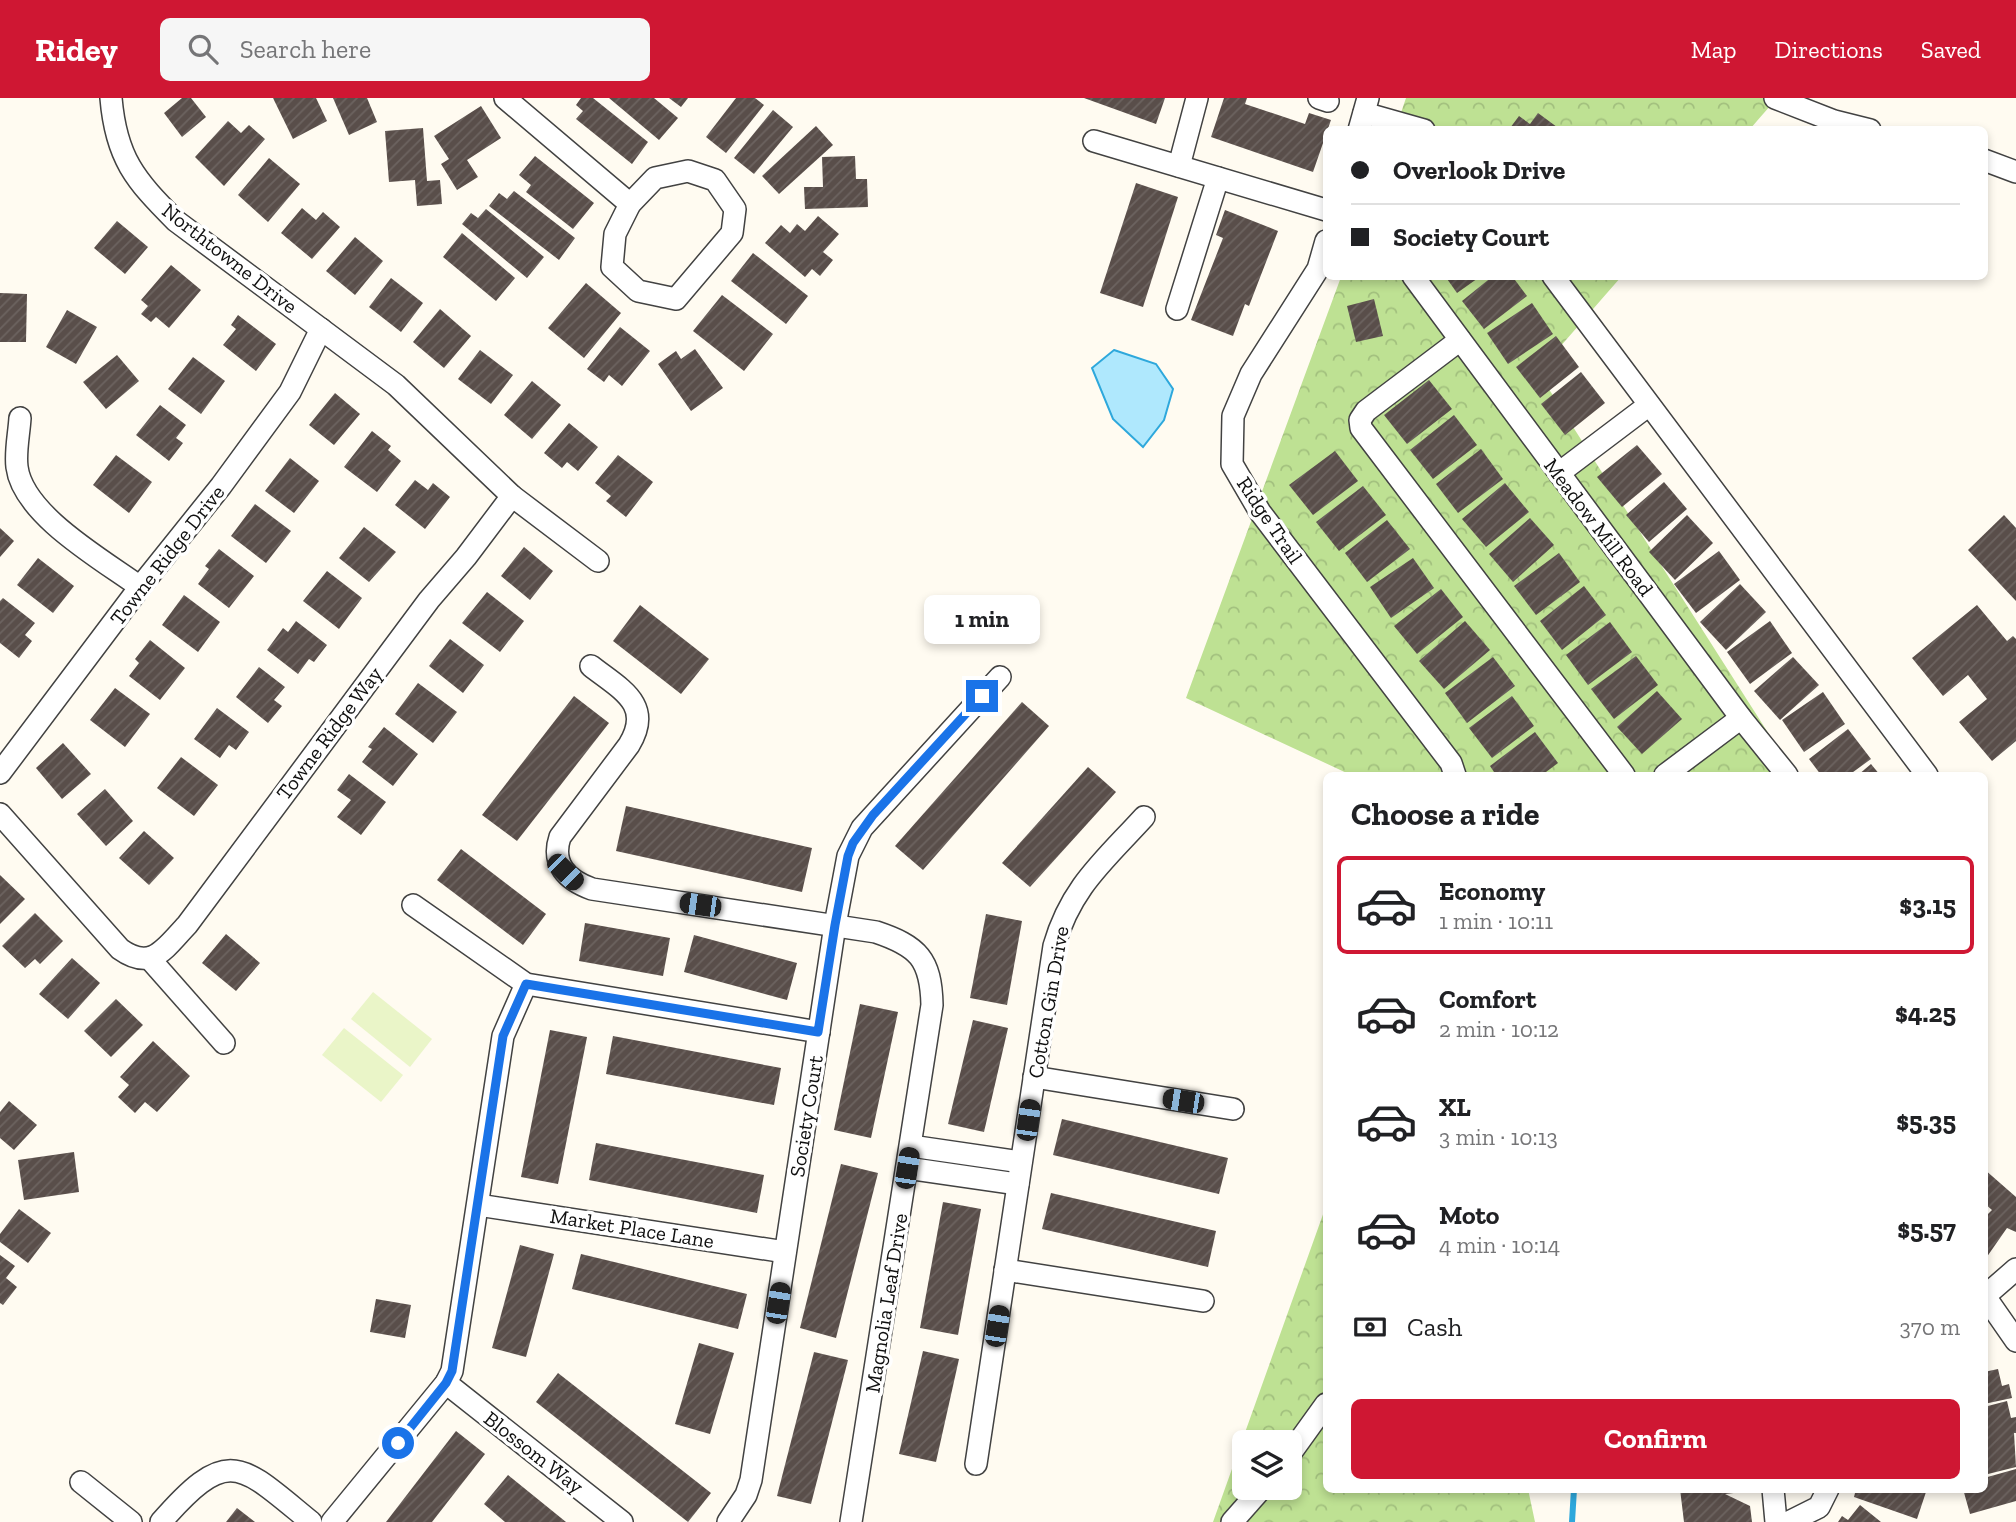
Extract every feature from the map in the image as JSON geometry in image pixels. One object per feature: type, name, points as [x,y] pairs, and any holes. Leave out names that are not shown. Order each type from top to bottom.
[{"type":"street","name":"Northtowne Drive","points":[[111,98],[120,150],[134,176],[147,192],[176,220],[396,385],[512,496]]},
{"type":"street","points":[[505,98],[630,204]]},
{"type":"street","points":[[1179,166],[1197,98]]},
{"type":"street","points":[[1775,98],[1854,126]]},
{"type":"street","points":[[1363,114],[1409,126]]},
{"type":"street","points":[[1094,141],[1323,209]]},
{"type":"street","points":[[1988,162],[2016,172]]},
{"type":"street","points":[[688,172],[715,180],[735,209],[732,233],[676,299],[638,291],[612,267],[615,234],[630,204],[655,178],[688,172]]},
{"type":"street","points":[[1177,309],[1218,178]]},
{"type":"street","name":"Ridge Trail","points":[[1323,252],[1318,269],[1251,374],[1233,416],[1232,464],[1260,512],[1451,763],[1454,772]]},
{"type":"street","name":"Meadow Mill Road","points":[[1416,280],[1741,718],[1785,772]]},
{"type":"street","points":[[1556,280],[1925,772]]},
{"type":"street","name":"Towne Ridge Drive","points":[[0,772],[140,587],[221,486],[290,392],[321,329]]},
{"type":"street","points":[[1460,340],[1366,411],[1360,420],[1361,428],[1622,772]]},
{"type":"street","points":[[1559,473],[1649,405]]},
{"type":"street","points":[[20,418],[17,466],[31,501],[77,542],[140,587]]},
{"type":"street","points":[[512,496],[598,561]]},
{"type":"street","name":"Towne Ridge Way","points":[[149,958],[159,954],[187,925],[421,611],[512,496]]},
{"type":"street","name":"Magnolia Leaf Drive","points":[[591,666],[631,698],[637,706],[638,721],[636,733],[629,745],[560,837],[556,850],[565,872],[576,883],[592,889],[876,932],[895,938],[910,947],[928,969],[932,982],[932,1005],[911,1146],[851,1522]]},
{"type":"street","name":"Society Court","points":[[728,1522],[746,1495],[751,1480],[818,1032],[848,856],[862,828],[1000,677]]},
{"type":"street","points":[[1669,772],[1741,718]]},
{"type":"street","points":[[0,814],[120,949],[133,958],[149,958],[224,1043]]},
{"type":"street","name":"Cotton Gin Drive","points":[[976,1464],[1054,946],[1061,921],[1078,890],[1144,817]]},
{"type":"street","points":[[413,905],[526,984],[818,1032]]},
{"type":"street","points":[[332,1522],[446,1383],[457,1354],[503,1036],[526,984]]},
{"type":"street","points":[[1034,1077],[1233,1109]]},
{"type":"street","points":[[911,1146],[1021,1162]]},
{"type":"street","points":[[907,1168],[1018,1184]]},
{"type":"street","name":"Market Place Lane","points":[[478,1205],[785,1252]]},
{"type":"street","points":[[1988,1292],[2016,1269]]},
{"type":"street","points":[[1005,1270],[1203,1301]]},
{"type":"street","points":[[1988,1299],[2016,1341]]},
{"type":"street","name":"Blossom Way","points":[[446,1383],[622,1522]]},
{"type":"street","points":[[1302,1438],[1323,1409]]},
{"type":"street","points":[[161,1522],[186,1493],[202,1481],[232,1469],[246,1472],[260,1480],[311,1522]]},
{"type":"street","points":[[81,1482],[131,1522]]},
{"type":"street","points":[[1773,1493],[1776,1522]]},
{"type":"street","points":[[1789,1522],[1819,1507],[1826,1493]]},
{"type":"street","points":[[1232,1522],[1251,1500]]},
{"type":"green space","points":[[1406,98],[1777,98],[1753,126],[1396,126]]},
{"type":"green space","points":[[1340,280],[1618,280],[1538,372],[1793,772],[1345,772],[1186,698]]},
{"type":"green space","points":[[373,992],[432,1039],[410,1067],[351,1019]]},
{"type":"green space","points":[[344,1028],[403,1075],[381,1102],[322,1055]]},
{"type":"green space","points":[[1323,1214],[1323,1493],[1529,1493],[1535,1522],[1213,1522],[1232,1469],[1232,1500],[1302,1500],[1302,1430],[1246,1430]]},
{"type":"water","points":[[1114,350],[1156,364],[1173,389],[1164,420],[1143,447],[1113,419],[1092,368]]},
{"type":"building","points":[[182,98],[191,98],[206,117],[182,137],[164,113]]},
{"type":"building","points":[[273,98],[316,98],[327,121],[293,139]]},
{"type":"building","points":[[333,98],[367,98],[377,122],[349,135]]},
{"type":"building","points":[[581,98],[593,98],[648,142],[632,164],[576,119],[583,111],[576,105]]},
{"type":"building","points":[[609,98],[654,98],[678,118],[659,140]]},
{"type":"building","points":[[669,98],[688,98],[681,107]]},
{"type":"building","points":[[736,98],[755,98],[764,105],[726,153],[706,137]]},
{"type":"building","points":[[1084,98],[1165,98],[1156,124]]},
{"type":"building","points":[[1224,98],[1247,98],[1245,104],[1305,124],[1309,113],[1331,120],[1329,126],[1323,126],[1323,143],[1313,172],[1211,137]]},
{"type":"building","points":[[481,106],[501,138],[467,160],[478,177],[457,190],[441,164],[449,159],[434,136]]},
{"type":"building","points":[[773,110],[793,127],[754,174],[734,158]]},
{"type":"building","points":[[1538,113],[1556,126],[1512,126],[1519,116],[1530,124]]},
{"type":"building","points":[[228,121],[241,133],[249,125],[265,139],[224,186],[195,157]]},
{"type":"building","points":[[816,126],[833,145],[779,194],[762,176]]},
{"type":"building","points":[[423,128],[427,181],[440,180],[442,204],[417,206],[415,180],[389,182],[385,131]]},
{"type":"building","points":[[535,156],[594,203],[573,229],[526,192],[531,185],[519,175]]},
{"type":"building","points":[[855,156],[856,179],[867,179],[868,207],[805,209],[804,187],[823,187],[822,157]]},
{"type":"building","points":[[269,158],[300,184],[268,222],[238,195]]},
{"type":"building","points":[[1136,183],[1178,197],[1143,307],[1100,293]]},
{"type":"building","points":[[514,191],[575,238],[559,260],[489,206],[499,193],[507,199]]},
{"type":"building","points":[[302,208],[316,220],[323,212],[340,227],[312,259],[281,233]]},
{"type":"building","points":[[486,209],[544,257],[527,278],[462,224],[471,213],[478,218]]},
{"type":"building","points":[[1225,210],[1278,231],[1249,306],[1245,304],[1233,336],[1191,320],[1223,238],[1216,235]]},
{"type":"building","points":[[818,216],[839,234],[823,252],[833,260],[820,276],[812,269],[805,277],[765,243],[781,225],[790,233],[797,224],[805,231]]},
{"type":"building","points":[[117,221],[148,247],[125,274],[94,248]]},
{"type":"building","points":[[462,233],[515,278],[496,301],[443,257]]},
{"type":"building","points":[[355,237],[383,261],[355,295],[326,271]]},
{"type":"building","points":[[753,253],[808,296],[786,324],[731,281]]},
{"type":"building","points":[[171,265],[201,290],[169,328],[156,317],[151,322],[141,314],[148,306],[141,300]]},
{"type":"building","points":[[391,278],[423,303],[401,332],[369,307]]},
{"type":"building","points":[[1448,280],[1475,280],[1457,293]]},
{"type":"building","points":[[1488,280],[1515,280],[1527,296],[1484,329],[1462,301]]},
{"type":"building","points":[[586,283],[621,313],[584,358],[548,328]]},
{"type":"building","points":[[0,293],[27,294],[26,342],[0,342]]},
{"type":"building","points":[[722,295],[773,334],[744,371],[693,331]]},
{"type":"building","points":[[1374,299],[1383,336],[1356,342],[1347,306]]},
{"type":"building","points":[[1532,303],[1553,334],[1508,364],[1487,333]]},
{"type":"building","points":[[440,309],[471,336],[444,368],[413,342]]},
{"type":"building","points":[[67,310],[97,327],[76,364],[46,347]]},
{"type":"building","points":[[238,315],[276,344],[256,371],[223,345],[236,329],[231,325]]},
{"type":"building","points":[[620,327],[650,351],[622,386],[609,375],[604,382],[587,369]]},
{"type":"building","points":[[1556,336],[1579,367],[1540,398],[1516,367]]},
{"type":"building","points":[[695,349],[723,388],[691,411],[658,364],[676,351],[681,359]]},
{"type":"building","points":[[480,350],[513,375],[491,404],[458,379]]},
{"type":"building","points":[[117,355],[139,381],[106,409],[83,382]]},
{"type":"building","points":[[193,357],[225,381],[201,414],[168,389]]},
{"type":"building","points":[[1581,372],[1605,403],[1565,435],[1541,404]]},
{"type":"building","points":[[1429,380],[1452,409],[1407,444],[1384,415]]},
{"type":"building","points":[[532,381],[561,405],[532,439],[504,415]]},
{"type":"building","points":[[335,393],[360,414],[334,445],[309,425]]},
{"type":"building","points":[[160,405],[186,425],[176,438],[183,443],[169,461],[136,435]]},
{"type":"building","points":[[1454,415],[1477,445],[1433,479],[1410,450]]},
{"type":"building","points":[[569,423],[598,447],[578,471],[567,462],[562,468],[544,453]]},
{"type":"building","points":[[372,431],[391,446],[388,450],[401,461],[377,492],[344,467]]},
{"type":"building","points":[[1637,445],[1662,474],[1622,507],[1597,477]]},
{"type":"building","points":[[1481,449],[1503,479],[1458,513],[1436,484]]},
{"type":"building","points":[[1335,451],[1358,481],[1313,515],[1289,485]]},
{"type":"building","points":[[116,455],[152,482],[129,513],[93,485]]},
{"type":"building","points":[[618,455],[653,482],[626,517],[606,501],[611,496],[595,483]]},
{"type":"building","points":[[290,458],[319,481],[294,513],[265,491]]},
{"type":"building","points":[[415,480],[428,490],[433,483],[450,497],[425,529],[395,505]]},
{"type":"building","points":[[1664,482],[1687,509],[1649,542],[1626,515]]},
{"type":"building","points":[[1505,483],[1529,512],[1486,547],[1462,519]]},
{"type":"building","points":[[1363,486],[1386,515],[1339,551],[1316,522]]},
{"type":"building","points":[[255,504],[291,531],[266,563],[231,536]]},
{"type":"building","points":[[1687,515],[1713,543],[1675,580],[1649,552]]},
{"type":"building","points":[[2004,515],[2016,528],[2016,601],[1968,550]]},
{"type":"building","points":[[1530,518],[1554,545],[1513,582],[1489,554]]},
{"type":"building","points":[[1387,520],[1410,549],[1367,582],[1345,553]]},
{"type":"building","points":[[364,527],[396,552],[369,582],[339,558]]},
{"type":"building","points":[[0,528],[14,541],[0,557]]},
{"type":"building","points":[[524,547],[553,571],[530,600],[501,576]]},
{"type":"building","points":[[219,549],[254,576],[229,608],[198,584],[209,569],[205,566]]},
{"type":"building","points":[[1719,551],[1740,580],[1696,613],[1674,584]]},
{"type":"building","points":[[1559,553],[1580,582],[1536,615],[1514,586]]},
{"type":"building","points":[[38,558],[74,586],[53,613],[17,585]]},
{"type":"building","points":[[1413,558],[1434,588],[1391,618],[1370,587]]},
{"type":"building","points":[[327,571],[362,598],[339,629],[303,601]]},
{"type":"building","points":[[1740,584],[1766,612],[1726,650],[1700,622]]},
{"type":"building","points":[[1584,586],[1606,615],[1562,650],[1540,621]]},
{"type":"building","points":[[1441,589],[1463,617],[1417,654],[1394,626]]},
{"type":"building","points":[[487,592],[524,621],[500,652],[462,623]]},
{"type":"building","points":[[184,595],[220,622],[198,652],[162,625]]},
{"type":"building","points":[[3,598],[35,623],[25,635],[32,641],[19,658],[0,643],[0,601]]},
{"type":"building","points":[[640,605],[709,659],[681,694],[613,641]]},
{"type":"building","points":[[1977,605],[2007,641],[2013,636],[2016,639],[2016,741],[1992,761],[1959,722],[1987,699],[1968,675],[1943,696],[1912,658]]},
{"type":"building","points":[[296,621],[327,645],[314,662],[309,659],[298,674],[267,650],[283,628],[288,632]]},
{"type":"building","points":[[1465,621],[1490,650],[1444,689],[1419,661]]},
{"type":"building","points":[[1770,621],[1792,653],[1750,684],[1727,652]]},
{"type":"building","points":[[1610,622],[1632,652],[1588,685],[1566,655]]},
{"type":"building","points":[[450,639],[484,665],[463,693],[429,666]]},
{"type":"building","points":[[150,640],[185,668],[160,700],[129,676],[139,663],[135,659]]},
{"type":"building","points":[[1636,656],[1658,685],[1614,719],[1591,689]]},
{"type":"building","points":[[1493,657],[1515,686],[1467,723],[1445,693]]},
{"type":"building","points":[[1793,657],[1819,685],[1780,720],[1754,691]]},
{"type":"building","points":[[259,667],[285,687],[274,700],[282,706],[268,723],[236,697]]},
{"type":"building","points":[[418,683],[457,712],[433,743],[395,714]]},
{"type":"building","points":[[115,688],[150,714],[125,747],[90,720]]},
{"type":"building","points":[[1657,691],[1682,719],[1642,754],[1617,727]]},
{"type":"building","points":[[1823,692],[1845,724],[1804,752],[1782,720]]},
{"type":"building","points":[[574,696],[609,723],[517,841],[482,815]]},
{"type":"building","points":[[1512,696],[1534,726],[1492,758],[1469,728]]},
{"type":"building","points":[[1022,702],[1049,726],[923,870],[895,846]]},
{"type":"building","points":[[217,708],[249,732],[236,750],[229,745],[220,758],[194,739]]},
{"type":"building","points":[[384,727],[418,754],[393,786],[362,762],[372,749],[368,747]]},
{"type":"building","points":[[1848,729],[1871,759],[1853,772],[1819,772],[1809,759]]},
{"type":"building","points":[[1535,732],[1558,763],[1546,772],[1494,772],[1490,766]]},
{"type":"building","points":[[63,743],[91,774],[62,799],[36,768]]},
{"type":"building","points":[[181,757],[218,785],[194,816],[157,788]]},
{"type":"building","points":[[1871,764],[1878,772],[1862,772]]},
{"type":"building","points":[[1088,767],[1116,792],[1030,887],[1002,863]]},
{"type":"building","points":[[349,774],[386,802],[361,835],[337,817],[351,800],[337,790]]},
{"type":"building","points":[[105,789],[133,821],[106,846],[77,814]]},
{"type":"building","points":[[626,806],[812,848],[802,892],[616,851]]},
{"type":"building","points":[[144,831],[174,858],[149,885],[119,858]]},
{"type":"building","points":[[461,849],[546,914],[523,945],[437,880]]},
{"type":"building","points":[[0,875],[25,899],[0,924]]},
{"type":"building","points":[[35,913],[63,941],[40,964],[35,959],[25,968],[2,946]]},
{"type":"building","points":[[986,914],[1022,921],[1007,1005],[970,998]]},
{"type":"building","points":[[585,923],[670,938],[663,976],[579,961]]},
{"type":"building","points":[[226,934],[260,963],[236,991],[202,963]]},
{"type":"building","points":[[694,935],[797,963],[787,1000],[684,972]]},
{"type":"building","points":[[72,958],[100,983],[68,1019],[39,994]]},
{"type":"building","points":[[116,999],[143,1025],[111,1057],[84,1031]]},
{"type":"building","points":[[860,1004],[898,1012],[871,1138],[834,1130]]},
{"type":"building","points":[[973,1020],[1008,1028],[984,1132],[948,1124]]},
{"type":"building","points":[[550,1030],[587,1037],[558,1184],[521,1177]]},
{"type":"building","points":[[613,1036],[781,1068],[774,1105],[606,1074]]},
{"type":"building","points":[[153,1041],[190,1076],[157,1112],[145,1102],[135,1113],[118,1097],[129,1085],[120,1077]]},
{"type":"building","points":[[9,1101],[37,1125],[14,1150],[0,1138],[0,1112]]},
{"type":"building","points":[[1062,1119],[1228,1158],[1219,1194],[1053,1155]]},
{"type":"building","points":[[596,1143],[764,1175],[757,1213],[589,1180]]},
{"type":"building","points":[[74,1152],[79,1192],[24,1200],[18,1160]]},
{"type":"building","points":[[841,1164],[878,1173],[836,1338],[800,1328]]},
{"type":"building","points":[[1988,1172],[2016,1197],[2016,1232],[2007,1228],[1988,1255],[1988,1214],[1992,1210],[1988,1206]]},
{"type":"building","points":[[1051,1193],[1216,1231],[1208,1267],[1042,1229]]},
{"type":"building","points":[[943,1202],[981,1209],[958,1335],[920,1328]]},
{"type":"building","points":[[19,1209],[51,1233],[28,1263],[0,1242],[0,1234]]},
{"type":"building","points":[[520,1245],[554,1254],[526,1357],[492,1348]]},
{"type":"building","points":[[581,1254],[747,1294],[738,1329],[572,1289]]},
{"type":"building","points":[[0,1255],[15,1266],[6,1278],[17,1287],[3,1305],[0,1303]]},
{"type":"building","points":[[376,1299],[411,1305],[405,1338],[370,1332]]},
{"type":"building","points":[[699,1343],[734,1353],[710,1434],[675,1424]]},
{"type":"building","points":[[923,1351],[959,1359],[936,1462],[899,1454]]},
{"type":"building","points":[[814,1352],[848,1360],[811,1504],[777,1496]]},
{"type":"building","points":[[1998,1369],[2002,1386],[2009,1384],[2012,1398],[1988,1403],[1988,1371]]},
{"type":"building","points":[[558,1373],[711,1493],[688,1522],[536,1402]]},
{"type":"building","points":[[2007,1401],[2011,1418],[2016,1417],[2016,1467],[1988,1474],[1988,1406]]},
{"type":"building","points":[[456,1431],[485,1454],[432,1522],[386,1522]]},
{"type":"building","points":[[2016,1469],[2016,1501],[1970,1514],[1964,1493],[1988,1493],[1988,1477]]},
{"type":"building","points":[[508,1475],[566,1522],[505,1522],[484,1504]]},
{"type":"building","points":[[1680,1493],[1734,1493],[1725,1494],[1750,1506],[1752,1522],[1684,1522]]},
{"type":"building","points":[[1855,1493],[1926,1493],[1917,1519],[1854,1497]]},
{"type":"building","points":[[1860,1505],[1881,1522],[1838,1522],[1842,1516],[1848,1520]]},
{"type":"building","points":[[237,1508],[255,1522],[226,1522]]},
{"type":"waterway","points":[[1572,1522],[1574,1493]]},
{"type":"route","points":[[398,1443],[446,1383],[457,1354],[503,1036],[526,984],[818,1032],[835,925],[853,843],[873,815],[982,696]]}]
